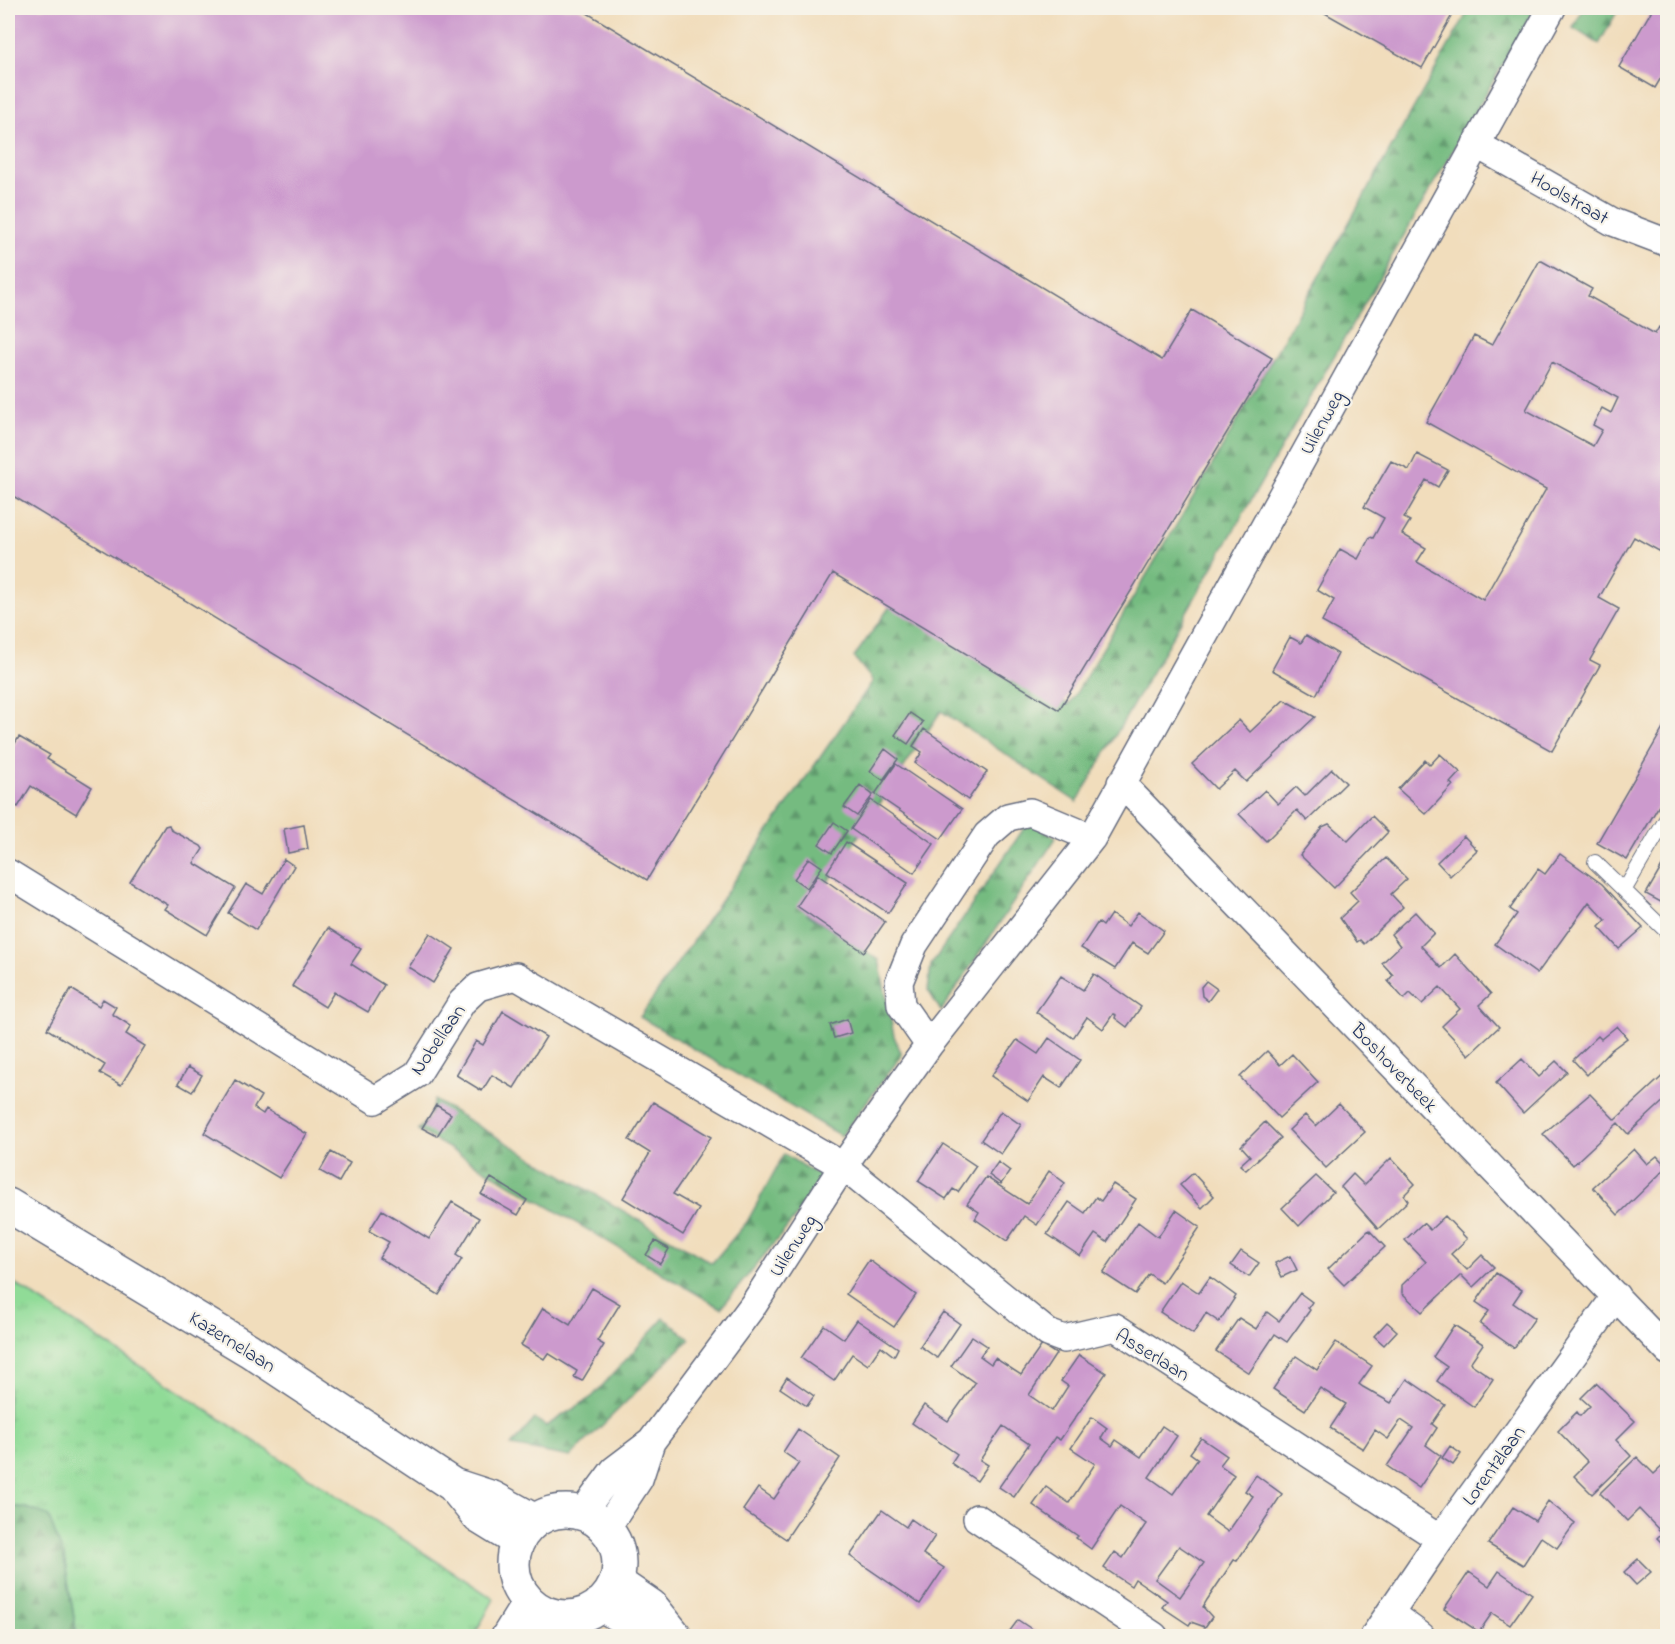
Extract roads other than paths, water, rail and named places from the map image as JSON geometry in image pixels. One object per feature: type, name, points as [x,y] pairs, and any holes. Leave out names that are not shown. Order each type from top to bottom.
[{"type":"street","name":"Uilenweg","points":[[594,1521],[639,1479],[651,1442],[754,1304],[843,1166],[929,1045],[1092,838],[1552,8]]},
{"type":"street","name":"Hoolstraat","points":[[1476,144],[1612,222],[1668,243]]},
{"type":"street","name":"Boshoverbeek","points":[[1122,783],[1668,1351]]},
{"type":"street","points":[[929,1045],[901,1005],[899,982],[914,945],[987,835],[1008,817],[1030,812],[1092,838]]},
{"type":"street","name":"Nobellaan","points":[[8,873],[375,1100],[417,1074],[462,1002],[478,987],[516,976],[843,1166]]},
{"type":"street","name":"Asserlaan","points":[[843,1166],[1048,1333],[1064,1339],[1115,1327],[1440,1539]]},
{"type":"street","name":"Kazernelaan","points":[[8,1204],[249,1350],[453,1485],[493,1498],[526,1531]]},
{"type":"street","name":"Lorentzlaan","points":[[1374,1636],[1440,1539],[1616,1296]]},
{"type":"street","points":[[505,1636],[538,1617],[580,1615],[608,1593],[619,1560],[615,1544],[594,1521],[555,1512],[526,1531],[514,1557],[514,1572],[519,1587],[538,1617]]},
{"type":"street","points":[[977,1518],[1154,1636]]},
{"type":"street","points":[[608,1593],[641,1627],[674,1635]]},
{"type":"street","points":[[1391,1614],[1421,1636]]},
{"type":"lane","points":[[1625,889],[1668,816]]},
{"type":"lane","points":[[1595,862],[1668,933]]}]
